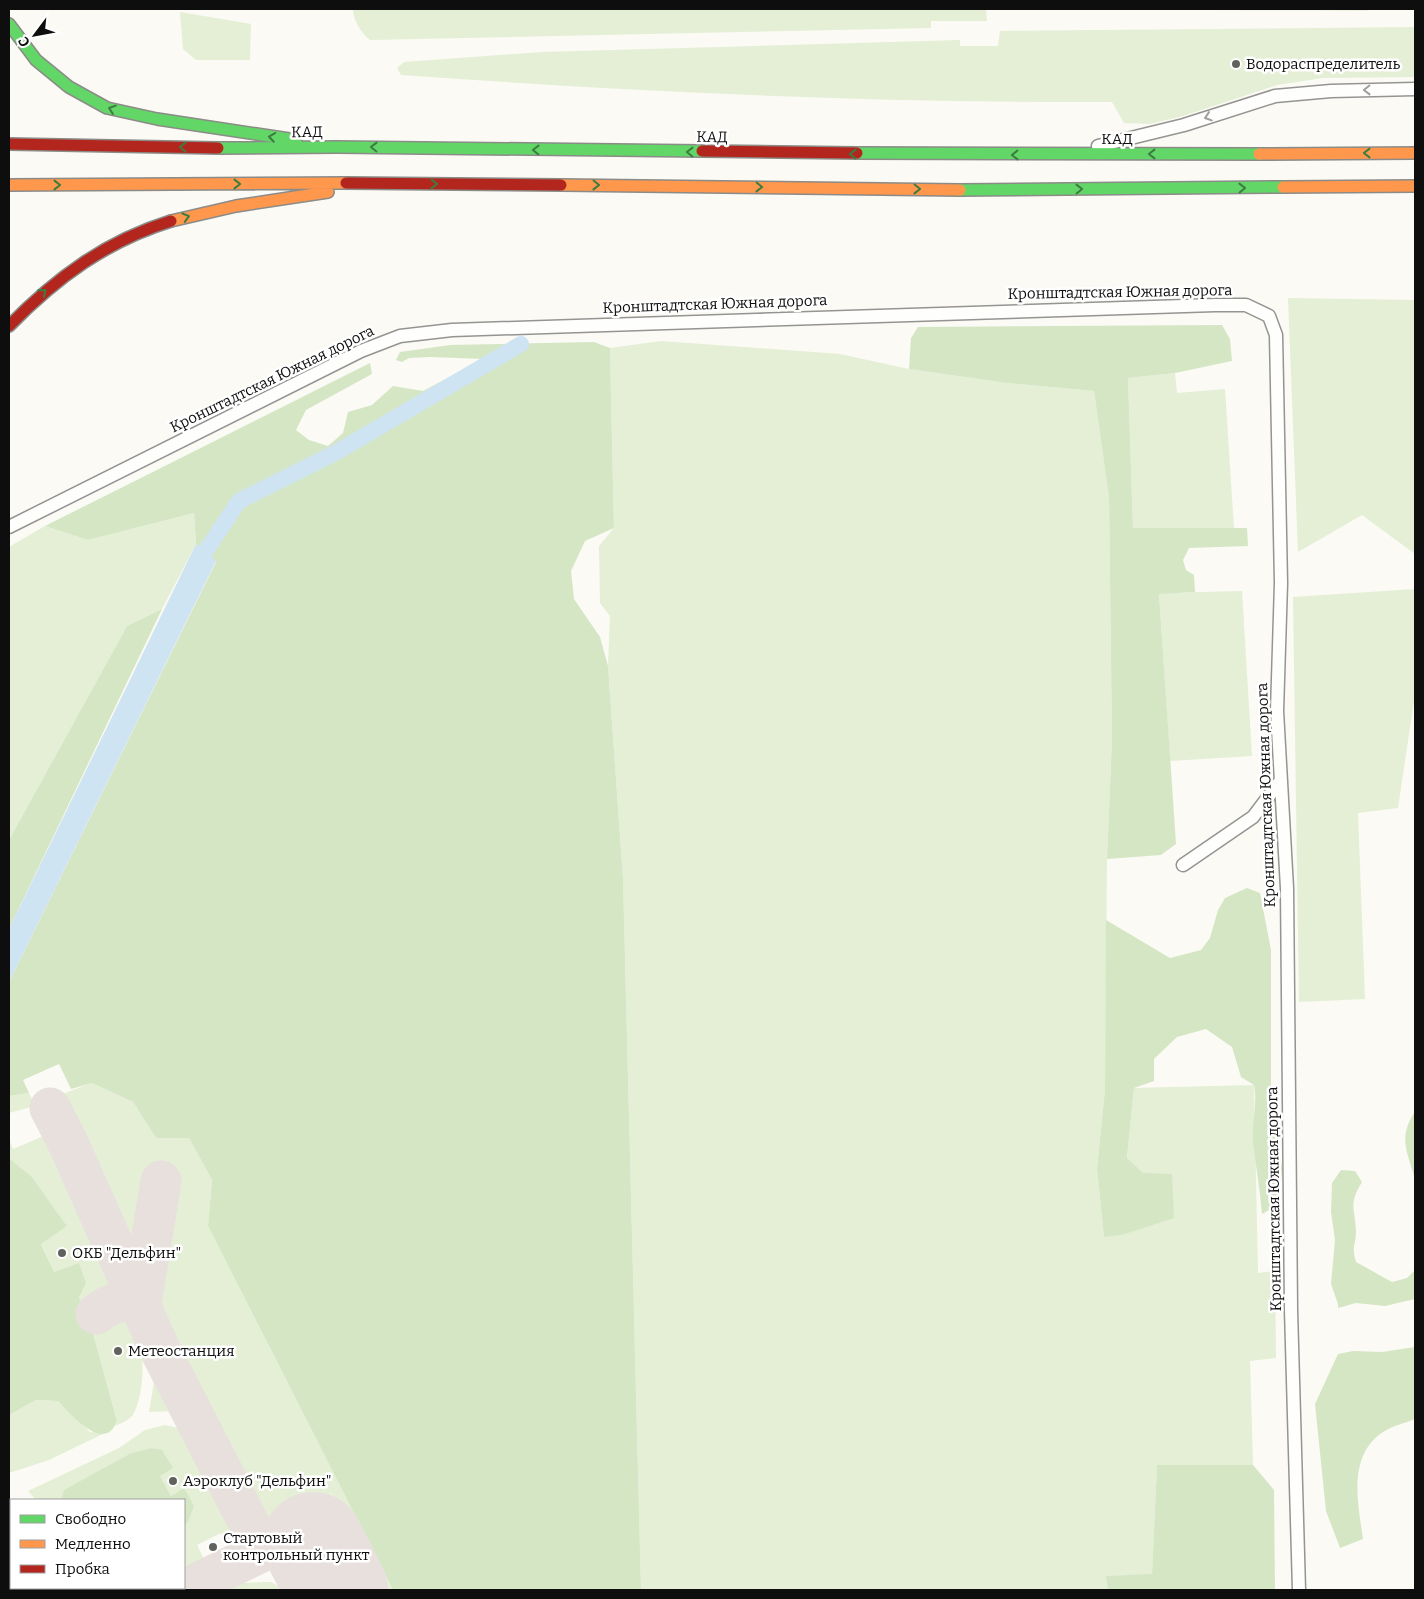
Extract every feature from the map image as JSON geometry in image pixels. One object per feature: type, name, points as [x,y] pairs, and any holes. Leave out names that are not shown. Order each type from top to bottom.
[{"type":"main road","points":[[9,24],[36,60],[69,87],[107,108],[157,119],[337,147]]},
{"type":"main road","name":"КАД","points":[[9,144],[251,149],[337,147],[998,155],[1415,153]]},
{"type":"main road","points":[[9,185],[385,183],[996,190],[1415,186]]},
{"type":"main road","points":[[9,326],[28,306],[68,272],[113,245],[147,229],[217,209],[385,183]]},
{"type":"street","points":[[1064,154],[1184,125],[1275,96],[1331,91],[1415,89]]},
{"type":"street","name":"Кронштадтская Южная дорога","points":[[9,527],[361,351],[400,336],[482,329],[847,316],[1246,305],[1269,316],[1276,335],[1281,583],[1277,711],[1287,888],[1291,1310],[1299,1590]]},
{"type":"street","points":[[1183,865],[1253,817],[1282,780]]},
{"type":"green space","points":[[353,9],[986,9],[987,21],[931,21],[931,28],[370,40],[358,26],[354,18]]},
{"type":"green space","points":[[1368,9],[1368,11],[1193,10]]},
{"type":"green space","points":[[180,12],[251,24],[250,60],[196,60],[183,49]]},
{"type":"green space","points":[[1415,27],[1415,77],[1323,78],[1277,85],[1183,116],[1150,124],[1124,123],[1112,102],[934,101],[579,87],[401,75],[397,68],[404,62],[542,52],[960,40],[960,46],[998,46],[1000,31]]},
{"type":"green space","points":[[1288,298],[1415,300],[1415,554],[1362,515],[1298,552]]},
{"type":"green space","points":[[1222,325],[1230,339],[1232,361],[1175,373],[1128,378],[1133,528],[1247,528],[1248,546],[1189,548],[1183,560],[1186,570],[1194,575],[1195,592],[1159,594],[1176,844],[1161,855],[1107,859],[1112,739],[1109,498],[1094,391],[1007,383],[909,369],[911,338],[918,327]]},
{"type":"green space","points":[[661,341],[840,354],[909,369],[1007,383],[1094,391],[1109,498],[1112,739],[1107,859],[1105,1089],[1097,1169],[1104,1236],[1122,1235],[1137,1229],[1143,1173],[1127,1159],[1134,1088],[1254,1085],[1258,1273],[1275,1271],[1276,1358],[1250,1361],[1253,1465],[1157,1466],[1152,1575],[1107,1576],[1108,1590],[641,1590],[623,878],[608,666],[610,616],[600,603],[599,546],[614,528],[610,348]]},
{"type":"green space","points":[[594,342],[610,348],[614,528],[585,541],[571,571],[574,599],[600,637],[608,666],[623,878],[641,1590],[393,1590],[208,1226],[212,1180],[189,1138],[156,1138],[133,1102],[92,1083],[71,1089],[59,1064],[23,1080],[29,1093],[9,1096],[9,982],[216,562],[196,544],[194,513],[88,540],[45,526],[370,363],[372,374],[306,410],[296,430],[309,440],[328,446],[343,433],[348,412],[372,405],[393,386],[423,391],[483,359],[430,357],[409,358],[402,362],[396,360],[400,352],[450,345]]},
{"type":"green space","points":[[1175,373],[1177,393],[1225,389],[1234,528],[1133,529],[1128,378]]},
{"type":"green space","points":[[194,513],[196,544],[162,609],[127,626],[9,840],[9,547],[45,526],[88,540]]},
{"type":"green space","points":[[1415,589],[1415,694],[1398,808],[1358,813],[1365,999],[1299,1002],[1293,597]]},
{"type":"green space","points":[[1242,591],[1252,756],[1170,761],[1159,593]]},
{"type":"green space","points":[[162,609],[9,929],[9,840],[127,626]]},
{"type":"green space","points":[[1247,888],[1260,893],[1271,950],[1271,1097],[1282,1168],[1280,1195],[1274,1207],[1262,1214],[1253,1143],[1254,1085],[1241,1077],[1232,1047],[1206,1029],[1177,1037],[1154,1059],[1154,1081],[1134,1088],[1127,1158],[1143,1173],[1172,1174],[1174,1218],[1122,1235],[1104,1237],[1097,1169],[1105,1089],[1106,920],[1170,958],[1201,950],[1210,938],[1218,910],[1225,898]]},
{"type":"green space","points":[[92,1083],[133,1102],[156,1138],[189,1138],[212,1180],[208,1226],[393,1590],[378,1590],[330,1496],[333,1493],[261,1531],[201,1419],[166,1343],[140,1279],[54,1097]]},
{"type":"green space","points":[[29,1093],[35,1106],[9,1113],[9,1096]]},
{"type":"green space","points":[[1415,1112],[1415,1180],[1407,1153],[1405,1138],[1406,1130]]},
{"type":"green space","points":[[46,1135],[53,1137],[65,1146],[130,1291],[134,1305],[142,1352],[142,1384],[134,1413],[128,1419],[115,1426],[117,1421],[94,1337],[79,1297],[79,1263],[54,1272],[41,1243],[67,1226],[32,1177],[9,1158],[9,1139],[13,1149]]},
{"type":"green space","points":[[9,1158],[32,1177],[67,1226],[41,1244],[54,1272],[79,1263],[86,1283],[79,1297],[94,1337],[117,1421],[111,1430],[104,1434],[96,1433],[87,1428],[58,1401],[36,1400],[9,1415]]},
{"type":"green space","points":[[1341,1170],[1355,1171],[1362,1182],[1355,1196],[1353,1206],[1356,1231],[1354,1252],[1356,1262],[1392,1282],[1407,1278],[1415,1270],[1415,1299],[1385,1306],[1356,1303],[1338,1308],[1331,1284],[1335,1240],[1331,1212],[1332,1183]]},
{"type":"green space","points":[[1415,1347],[1415,1419],[1383,1432],[1372,1442],[1364,1454],[1358,1481],[1363,1539],[1340,1548],[1326,1511],[1315,1404],[1338,1354],[1353,1351],[1382,1352]]},
{"type":"green space","points":[[153,1348],[184,1415],[175,1411],[149,1412],[154,1382]]},
{"type":"green space","points":[[36,1400],[58,1401],[90,1432],[105,1433],[49,1460],[9,1473],[9,1415]]},
{"type":"green space","points":[[165,1425],[186,1430],[195,1437],[239,1523],[241,1531],[239,1543],[229,1548],[221,1533],[197,1545],[205,1561],[185,1570],[185,1526],[188,1522],[184,1488],[171,1496],[160,1476],[151,1448],[131,1453],[65,1490],[61,1499],[35,1499],[28,1491],[119,1448],[145,1430]]},
{"type":"green space","points":[[151,1448],[162,1450],[173,1468],[160,1476],[171,1496],[184,1488],[194,1506],[185,1526],[185,1499],[61,1499],[64,1490],[131,1453]]},
{"type":"green space","points":[[1157,1465],[1253,1465],[1274,1490],[1275,1590],[1108,1590],[1106,1576],[1152,1574]]},
{"type":"green space","points":[[271,1582],[285,1590],[220,1590],[242,1583]]},
{"type":"water","points":[[196,544],[216,561],[9,982],[9,929]]},
{"type":"waterway","points":[[196,572],[205,552],[239,501],[335,453],[521,344]]},
{"type":"taxiway","points":[[50,1108],[68,1143],[162,1354],[263,1551]]},
{"type":"taxiway","points":[[96,1314],[117,1303],[141,1304],[161,1181]]},
{"type":"taxiway","points":[[184,1590],[263,1551],[297,1540],[313,1543]]},
{"type":"runway","points":[[313,1543],[337,1590]]},
{"type":"traffic: fast","points":[[9,24],[36,60],[69,87],[107,108],[157,119],[296,140]]},
{"type":"traffic: fast","points":[[218,148],[337,147],[702,151]]},
{"type":"traffic: fast","points":[[857,153],[1259,154]]},
{"type":"traffic: fast","points":[[960,190],[1283,187]]},
{"type":"traffic: slow","points":[[1259,154],[1415,153]]},
{"type":"traffic: slow","points":[[9,185],[346,183]]},
{"type":"traffic: slow","points":[[561,185],[960,190]]},
{"type":"traffic: slow","points":[[1283,187],[1415,186]]},
{"type":"traffic: slow","points":[[171,221],[236,206],[328,192]]},
{"type":"traffic: jam","points":[[9,144],[218,148]]},
{"type":"traffic: jam","points":[[702,151],[857,153]]},
{"type":"traffic: jam","points":[[346,183],[561,185]]},
{"type":"traffic: jam","points":[[9,326],[45,292],[83,263],[125,239],[171,221]]},
{"type":"place","name":"Водораспределитель","points":[[1236,64]]},
{"type":"place","name":"ОКБ \"Дельфин\"","points":[[62,1253]]},
{"type":"place","name":"Метеостанция","points":[[118,1351]]},
{"type":"place","name":"Аэроклуб \"Дельфин\"","points":[[173,1481]]},
{"type":"place","name":"Стартовый контрольный пункт","points":[[213,1547]]}]
